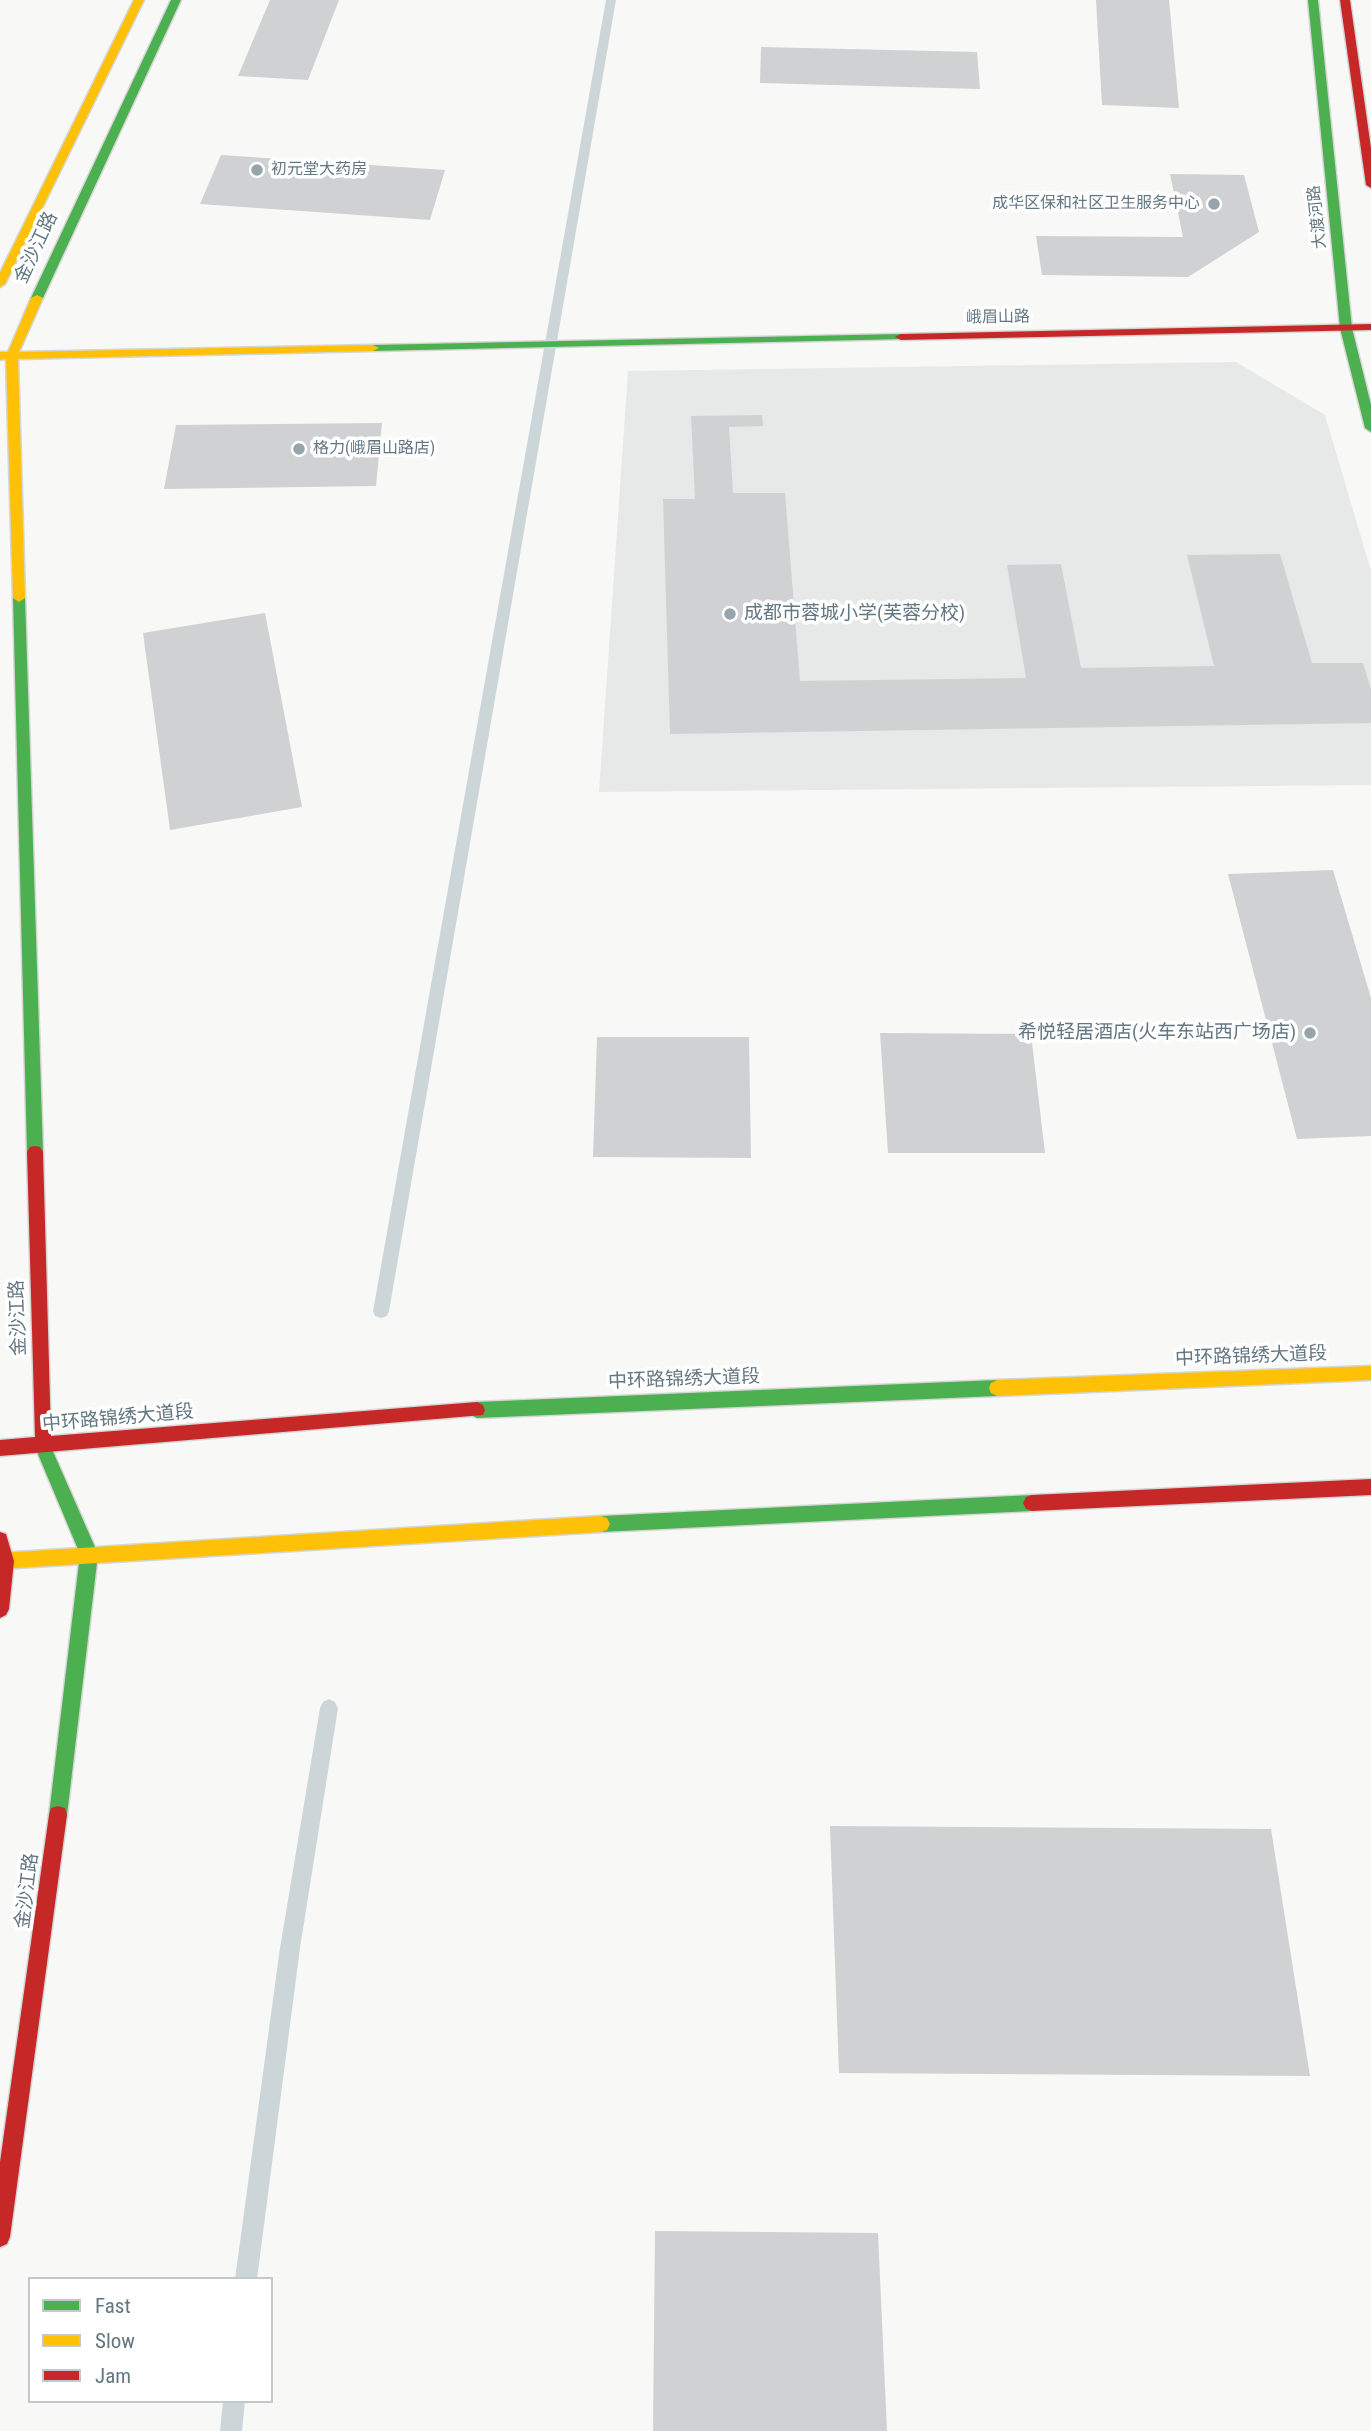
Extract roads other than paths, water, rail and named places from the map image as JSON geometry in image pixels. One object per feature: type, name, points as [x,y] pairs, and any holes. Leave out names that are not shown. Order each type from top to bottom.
[{"type":"street","name":"金沙江路","points":[[0,284],[139,0]]},
{"type":"street","name":"金沙江路","points":[[0,2237],[40,1962],[89,1553],[43,1447],[6,356],[176,0]]},
{"type":"street","name":"大渡河路","points":[[1313,0],[1346,328],[1371,428]]},
{"type":"street","points":[[1345,0],[1371,184]]},
{"type":"street","name":"峨眉山路","points":[[6,356],[1371,327]]},
{"type":"street","name":"中环路锦绣大道段","points":[[0,1448],[43,1447],[472,1410],[1371,1373]]},
{"type":"street","points":[[3,1561],[89,1553],[477,1530],[1371,1487]]},
{"type":"street","points":[[0,1540],[3,1561],[0,1609]]},
{"type":"waterway","points":[[381,1311],[611,0]]},
{"type":"waterway","points":[[246,2277],[290,1948],[329,1708]]},
{"type":"waterway","points":[[231,2431],[234,2403]]},
{"type":"place","name":"初元堂大药房","points":[[257,170]]},
{"type":"place","name":"成华区保和社区卫生服务中心","points":[[1214,204]]},
{"type":"place","name":"格力(峨眉山路店)","points":[[299,449]]},
{"type":"place","name":"成都市蓉城小学(芙蓉分校)","points":[[730,614]]},
{"type":"place","name":"希悦轻居酒店(火车东站西广场店)","points":[[1310,1033]]}]
